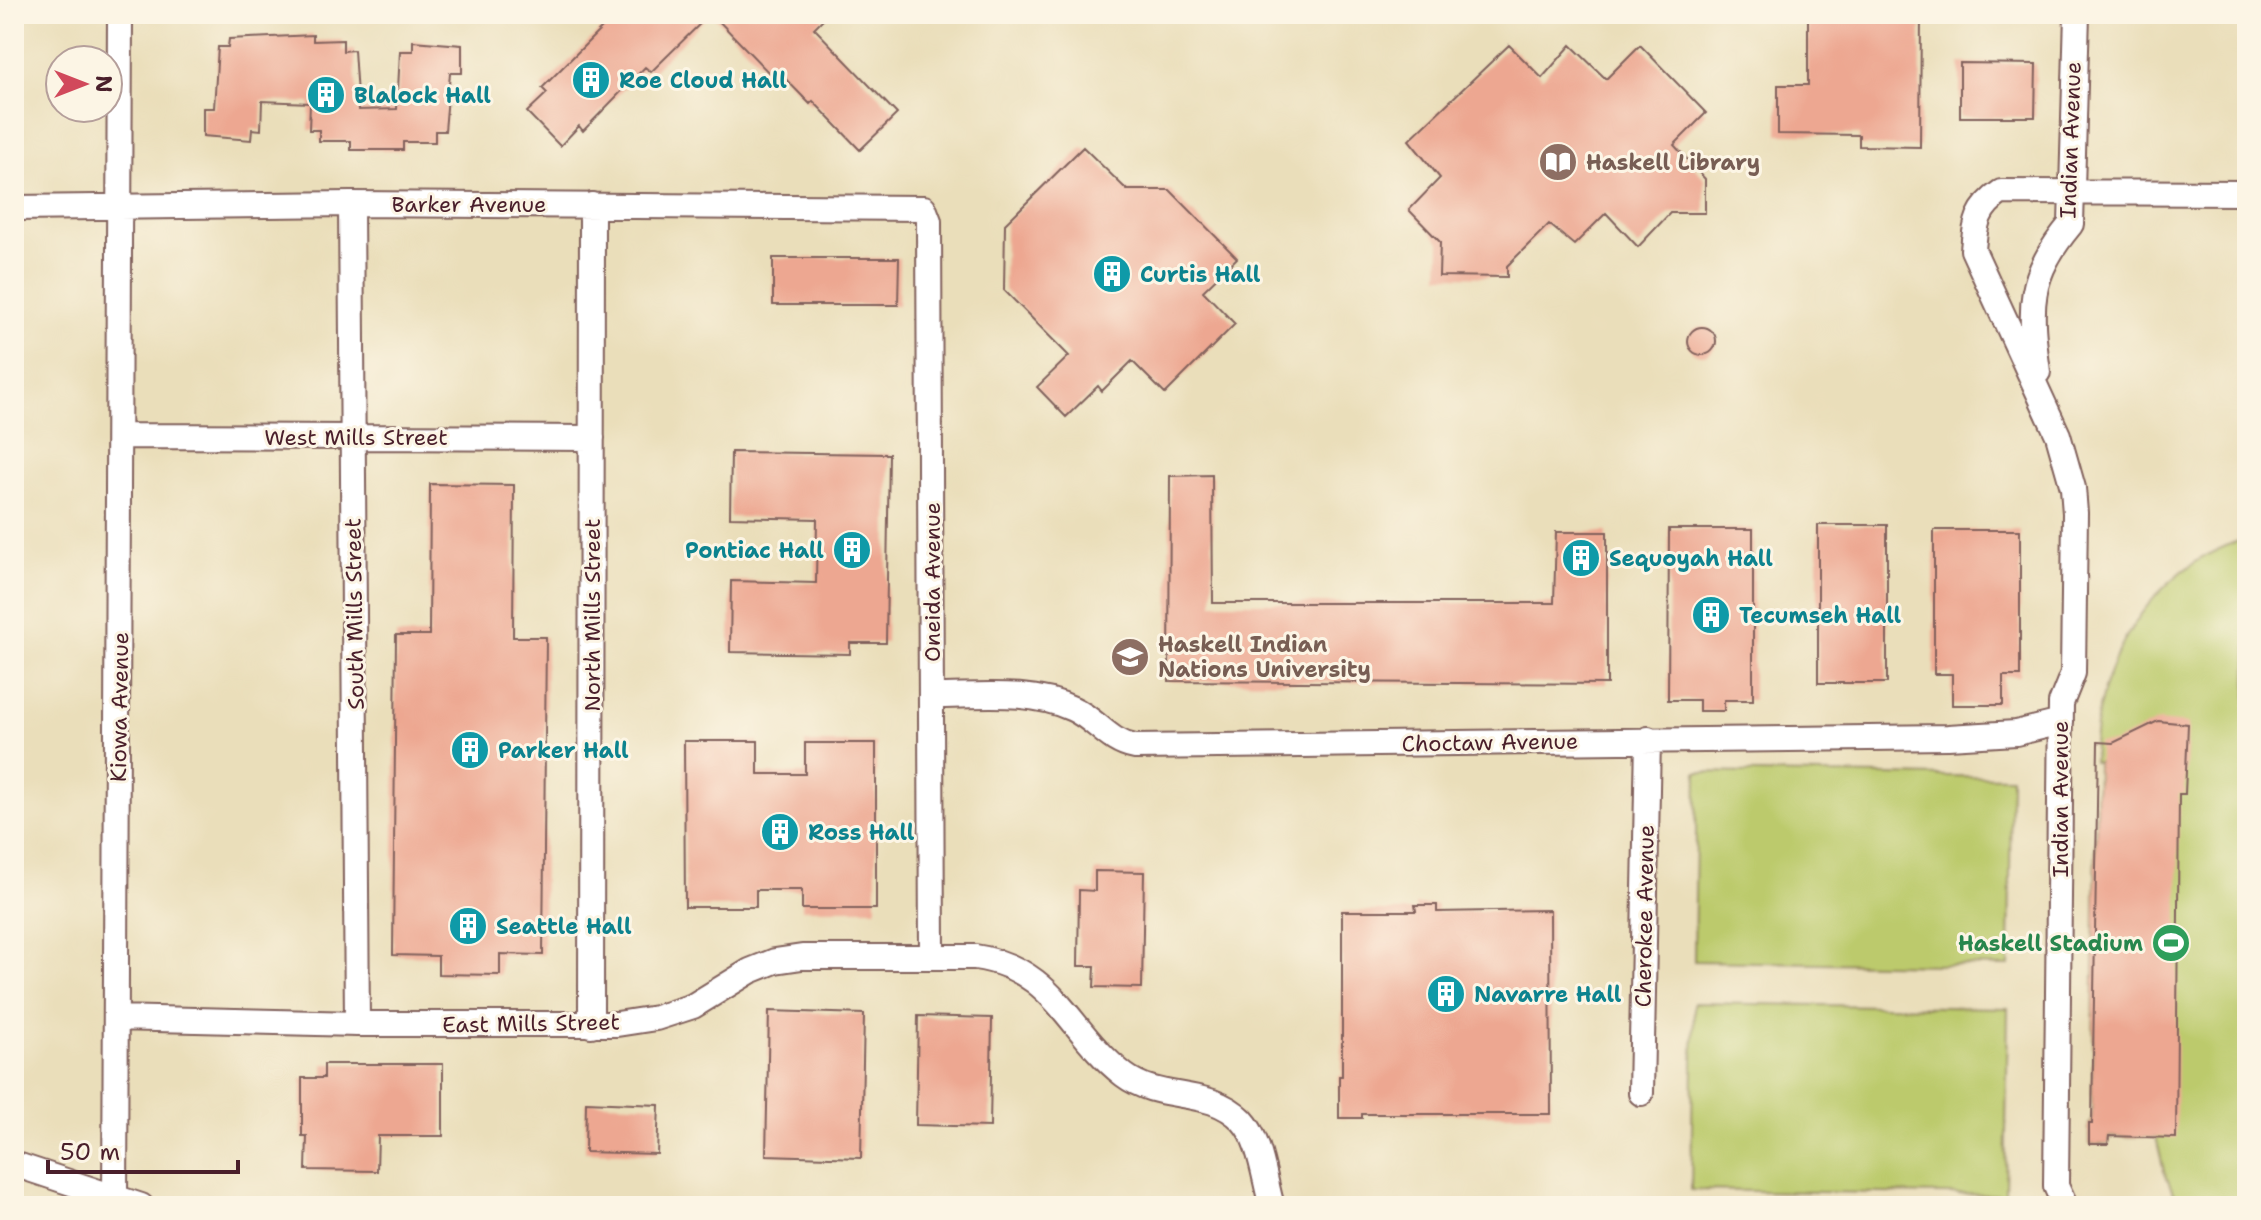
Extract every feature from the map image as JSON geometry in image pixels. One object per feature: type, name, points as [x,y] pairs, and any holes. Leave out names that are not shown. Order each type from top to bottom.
[{"type":"street","name":"Kiowa Avenue","points":[[115,1202],[120,14]]},
{"type":"street","name":"Indian Avenue","points":[[2042,399],[2035,345],[2033,293],[2050,249],[2071,224],[2077,14]]},
{"type":"street","name":"Indian Avenue","points":[[2065,1206],[2056,1186],[2061,703],[2073,673],[2075,513],[2066,458],[1973,250],[1976,220],[1985,203],[2001,192],[2072,192]]},
{"type":"street","points":[[2072,192],[2247,193]]},
{"type":"street","name":"Barker Avenue","points":[[14,208],[351,204],[924,208]]},
{"type":"street","name":"South Mills Street","points":[[351,204],[357,1024]]},
{"type":"street","name":"North Mills Street","points":[[591,1025],[592,205]]},
{"type":"street","name":"Oneida Avenue","points":[[924,208],[929,221],[932,957]]},
{"type":"street","name":"West Mills Street","points":[[120,436],[592,438]]},
{"type":"street","name":"Choctaw Avenue","points":[[933,696],[1051,700],[1076,710],[1111,739],[1135,747],[1948,737],[2016,733],[2061,722]]},
{"type":"street","name":"Cherokee Avenue","points":[[1641,1093],[1648,739]]},
{"type":"street","name":"East Mills Street","points":[[116,1018],[357,1024],[591,1025],[656,1018],[693,1006],[750,971],[775,961],[802,957],[975,957],[1014,965],[1036,979],[1125,1076],[1162,1093],[1199,1096],[1223,1105],[1250,1132],[1272,1206]]},
{"type":"street","points":[[14,1164],[115,1202],[141,1206]]},
{"type":"green space","name":"Haskell Stadium","points":[[2247,538],[2247,1206],[2179,1206],[2164,1171],[2156,1137],[2109,1136],[2108,1144],[2089,1144],[2089,1124],[2092,1123],[2097,762],[2093,762],[2096,725],[2104,689],[2117,655],[2134,624],[2156,596],[2182,572],[2212,552]]},
{"type":"green space","points":[[1697,772],[2011,777],[2009,966],[1694,961]]},
{"type":"green space","points":[[1694,1003],[2008,1008],[2005,1195],[1691,1190]]},
{"type":"building","name":"Roe Cloud Hall","points":[[597,14],[710,14],[651,72],[645,67],[583,131],[579,126],[560,146],[527,112],[547,93],[542,88],[606,24]]},
{"type":"building","name":"Roe Cloud Hall","points":[[712,14],[828,14],[814,28],[897,114],[860,150],[813,101],[810,104],[776,69],[770,74]]},
{"type":"building","points":[[1808,14],[1921,14],[1920,147],[1859,146],[1859,135],[1778,134],[1778,85],[1808,85]]},
{"type":"building","name":"Blalock Hall","points":[[313,35],[313,41],[343,40],[343,51],[354,50],[358,110],[397,109],[400,51],[413,51],[413,41],[462,45],[462,73],[450,73],[445,131],[435,131],[435,142],[403,142],[403,150],[351,150],[351,141],[319,141],[319,130],[309,130],[310,103],[262,101],[261,130],[252,129],[251,140],[203,136],[203,108],[214,108],[218,47],[228,47],[229,39]]},
{"type":"building","name":"Haskell Library","points":[[1509,45],[1542,78],[1571,45],[1606,79],[1640,45],[1706,113],[1674,145],[1705,179],[1705,213],[1670,213],[1638,247],[1606,213],[1574,245],[1549,224],[1507,266],[1507,277],[1439,276],[1440,242],[1409,210],[1440,178],[1409,140]]},
{"type":"building","points":[[1960,63],[2036,64],[2035,117],[1960,117]]},
{"type":"building","name":"Curtis Hall","points":[[1083,147],[1127,190],[1170,190],[1237,258],[1203,291],[1235,324],[1165,394],[1132,361],[1102,391],[1098,386],[1066,417],[1037,387],[1069,356],[1004,290],[1005,224]]},
{"type":"building","points":[[773,258],[899,258],[898,305],[773,305]]},
{"type":"building","points":[[1702,327],[1712,331],[1716,341],[1712,351],[1702,355],[1692,351],[1688,341],[1692,331]]},
{"type":"building","name":"Pontiac Hall","points":[[731,452],[889,454],[886,643],[850,643],[850,654],[730,652],[731,581],[816,583],[817,519],[730,517]]},
{"type":"building","name":"Sequoyah Hall","points":[[1212,475],[1213,603],[1554,603],[1556,532],[1607,532],[1607,684],[1169,681],[1170,476]]},
{"type":"building","name":"Parker Hall","points":[[430,484],[514,485],[513,637],[546,637],[543,955],[500,954],[500,975],[438,974],[438,956],[393,955],[396,635],[429,635]]},
{"type":"building","points":[[1818,525],[1887,525],[1887,683],[1818,683]]},
{"type":"building","name":"Tecumseh Hall","points":[[1669,529],[1753,529],[1753,700],[1724,700],[1724,711],[1699,711],[1699,700],[1668,700]]},
{"type":"building","points":[[1934,530],[2020,530],[2020,676],[2003,676],[2003,705],[1952,705],[1952,674],[1934,674]]},
{"type":"building","points":[[2158,721],[2188,724],[2185,794],[2179,794],[2176,1138],[2109,1136],[2108,1144],[2089,1144],[2089,1124],[2092,1124],[2098,742],[2113,743]]},
{"type":"building","name":"Ross Hall","points":[[684,741],[758,741],[758,774],[805,774],[805,743],[876,743],[876,909],[802,909],[802,890],[756,890],[756,907],[685,907]]},
{"type":"building","points":[[1095,871],[1144,872],[1142,988],[1094,987],[1095,966],[1078,966],[1079,890],[1095,891]]},
{"type":"building","name":"Navarre Hall","points":[[1415,905],[1437,905],[1437,912],[1550,910],[1551,1114],[1362,1114],[1362,1118],[1339,1118],[1342,911],[1416,911]]},
{"type":"building","points":[[769,1011],[864,1014],[861,1158],[766,1155]]},
{"type":"building","points":[[918,1016],[992,1018],[990,1127],[916,1125]]},
{"type":"building","points":[[324,1064],[443,1064],[443,1136],[378,1136],[377,1171],[306,1170],[307,1136],[302,1136],[302,1078],[324,1078]]},
{"type":"building","points":[[586,1102],[659,1105],[657,1154],[585,1152]]},
{"type":"place","name":"Roe Cloud Hall","points":[[591,80]]},
{"type":"place","name":"Blalock Hall","points":[[326,95]]},
{"type":"place","name":"Haskell Library","points":[[1558,162]]},
{"type":"place","name":"Curtis Hall","points":[[1112,274]]},
{"type":"place","name":"Pontiac Hall","points":[[852,550]]},
{"type":"place","name":"Sequoyah Hall","points":[[1581,558]]},
{"type":"place","name":"Tecumseh Hall","points":[[1711,615]]},
{"type":"place","name":"Haskell Indian Nations University","points":[[1130,657]]},
{"type":"place","name":"Parker Hall","points":[[470,750]]},
{"type":"place","name":"Ross Hall","points":[[780,832]]},
{"type":"place","name":"Seattle Hall","points":[[468,926]]},
{"type":"place","name":"Haskell Stadium","points":[[2171,943]]},
{"type":"place","name":"Navarre Hall","points":[[1446,994]]}]
